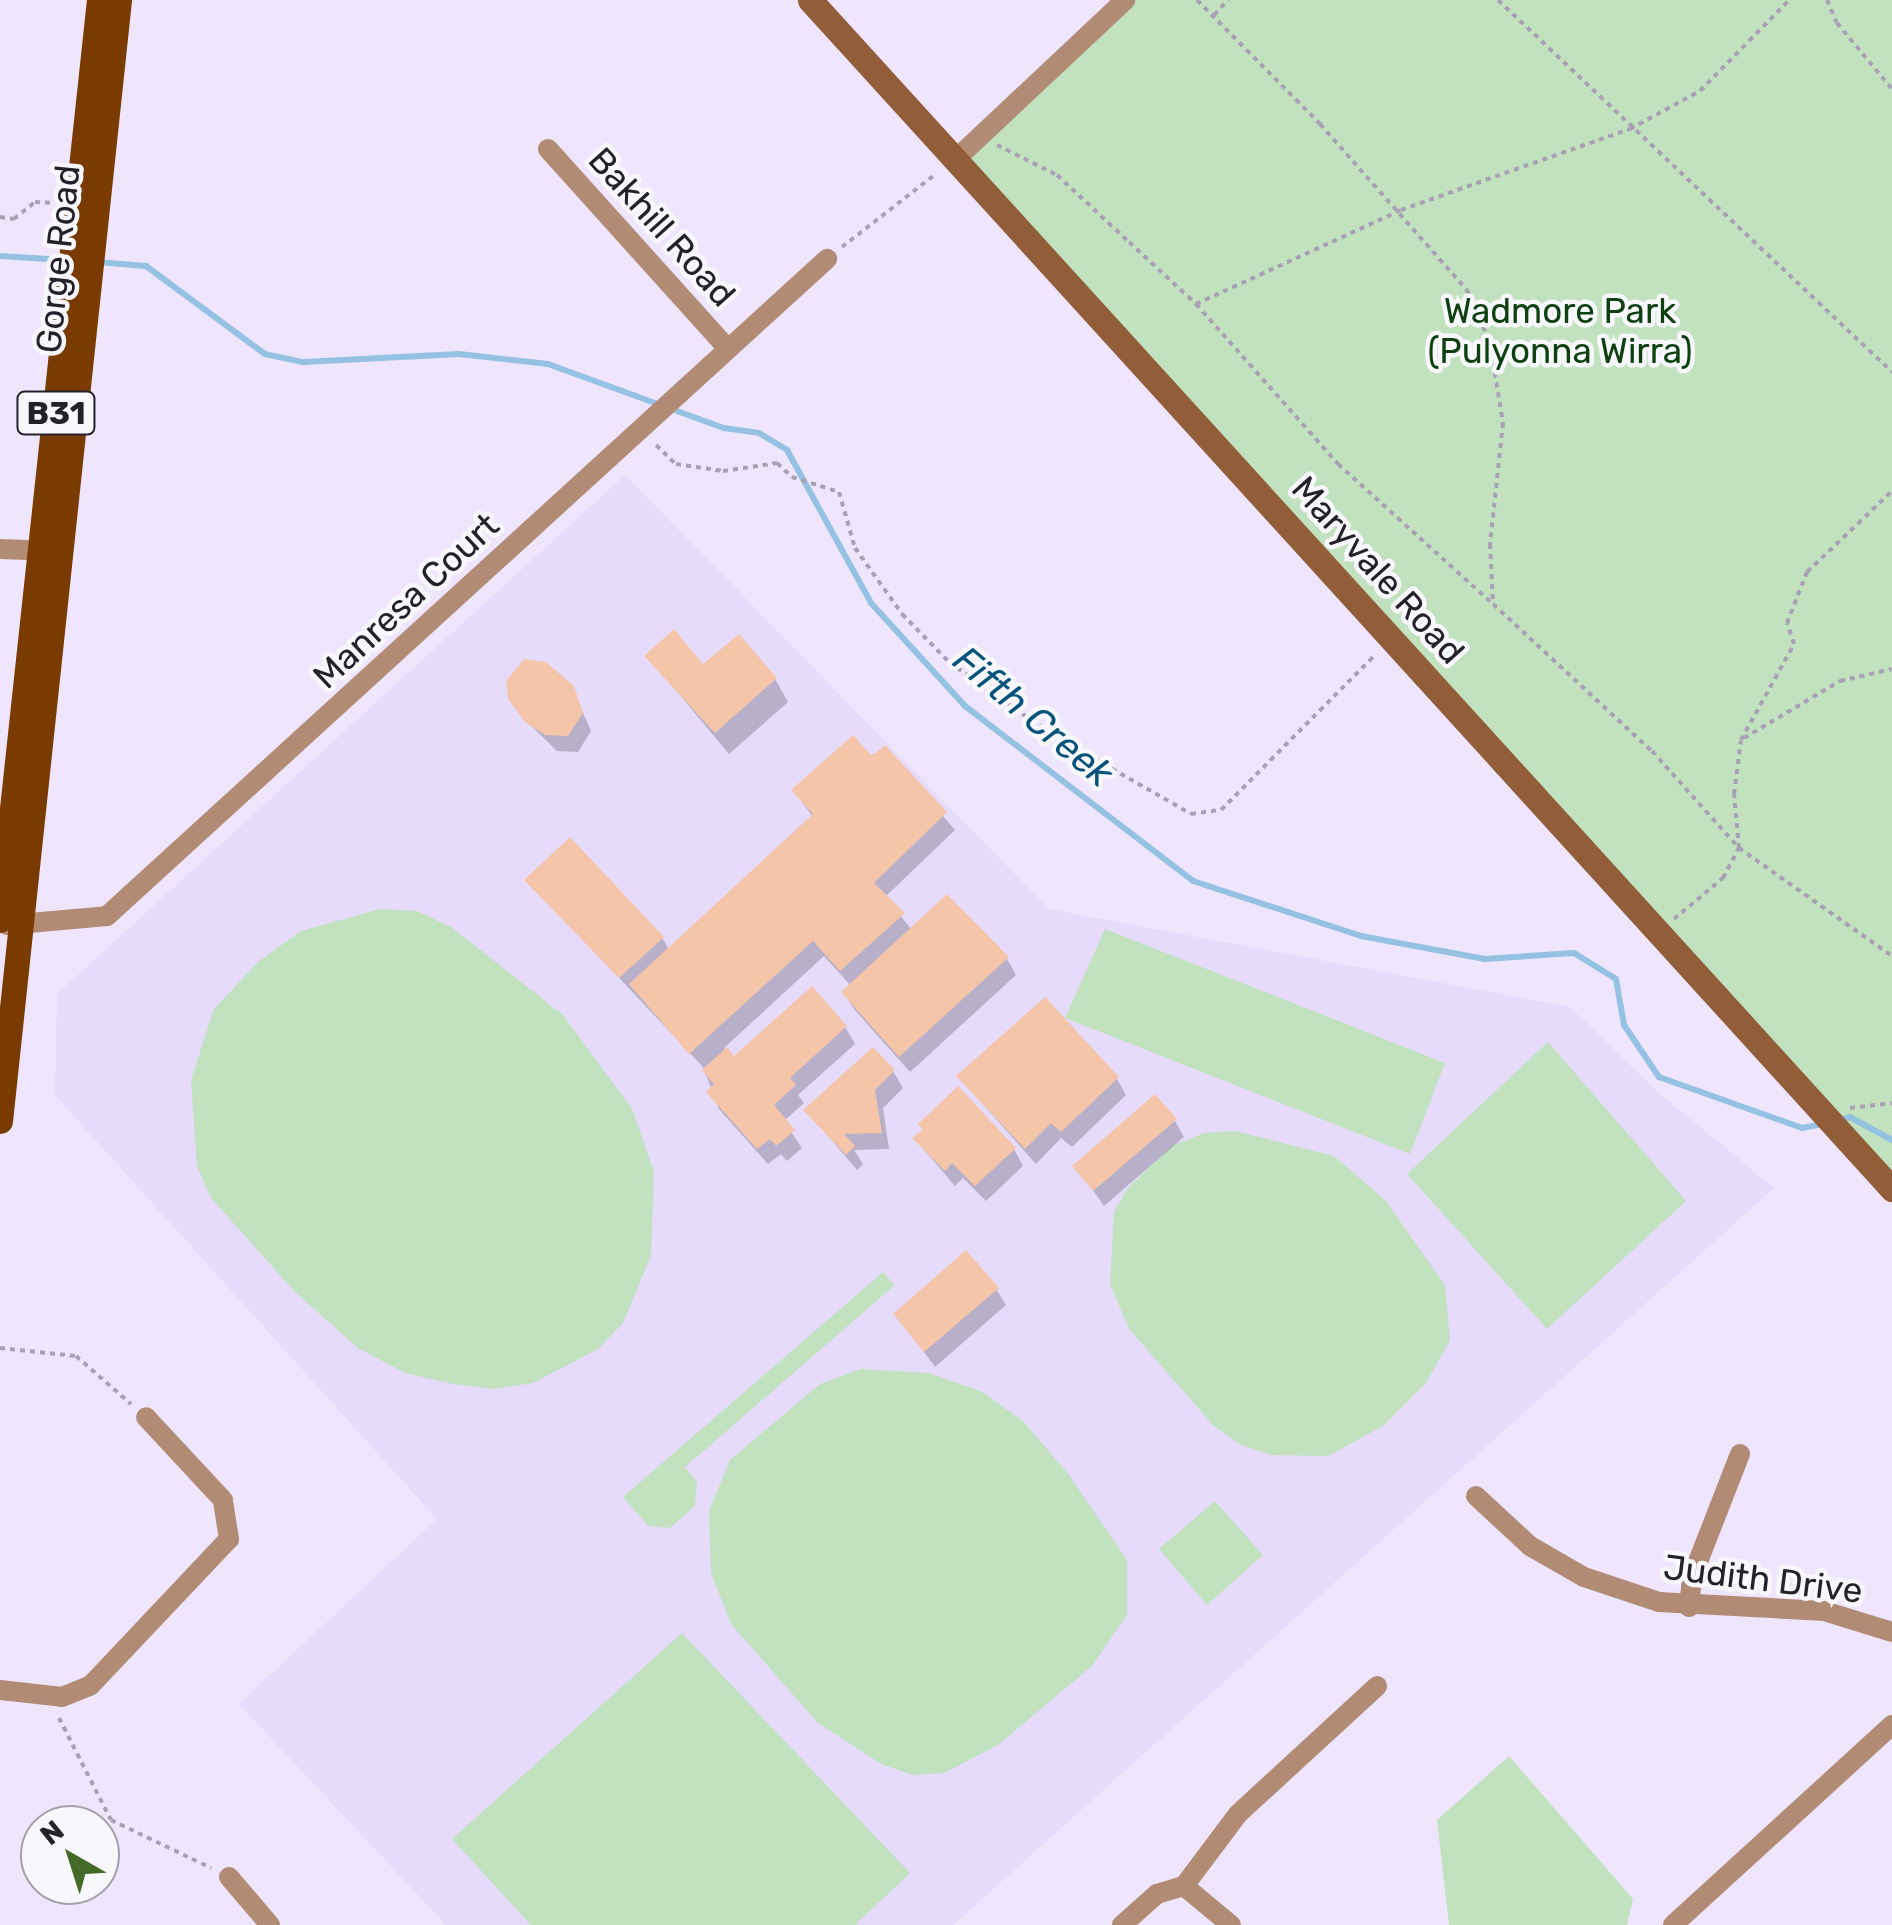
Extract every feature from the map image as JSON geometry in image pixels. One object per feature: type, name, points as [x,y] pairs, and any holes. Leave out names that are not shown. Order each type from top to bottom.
[{"type":"main road","name":"Gorge Road","points":[[85,247],[80,204],[99,0]]},
{"type":"main road","name":"Gorge Road","points":[[0,1121],[7,923],[85,247],[119,0]]},
{"type":"main road","name":"Maryvale Road","points":[[810,0],[1892,1189]]},
{"type":"street","points":[[957,158],[1124,0]]},
{"type":"street","name":"Bakhill Road","points":[[548,149],[728,349]]},
{"type":"street","name":"Manresa Court","points":[[7,923],[108,916],[827,259]]},
{"type":"street","points":[[0,548],[51,551]]},
{"type":"street","points":[[0,1690],[48,1698],[91,1685],[229,1539],[223,1500],[146,1416]]},
{"type":"street","points":[[1689,1607],[1692,1577],[1740,1454]]},
{"type":"street","name":"Judith Drive","points":[[1476,1496],[1509,1532],[1584,1577],[1689,1607],[1824,1611],[1892,1632]]},
{"type":"street","points":[[1122,1925],[1156,1894],[1184,1886],[1238,1814],[1377,1686]]},
{"type":"street","points":[[1673,1925],[1892,1725]]},
{"type":"street","points":[[229,1877],[270,1925]]},
{"type":"street","points":[[1184,1886],[1232,1925]]},
{"type":"path","points":[[1197,0],[1401,210],[1467,290],[1490,343],[1503,423],[1490,544],[1493,604]]},
{"type":"path","points":[[1213,16],[1228,0]]},
{"type":"path","points":[[1498,0],[1630,129],[1892,372]]},
{"type":"path","points":[[1196,304],[1401,210],[1630,129],[1700,91],[1788,0]]},
{"type":"path","points":[[1826,0],[1836,23],[1892,89]]},
{"type":"path","points":[[980,136],[1057,175],[1196,304],[1338,464],[1652,751],[1740,848],[1892,956]]},
{"type":"path","points":[[827,259],[957,158]]},
{"type":"path","points":[[0,217],[14,218],[35,202],[80,204]]},
{"type":"path","points":[[647,424],[676,464],[723,471],[778,463],[792,477],[839,492],[855,548],[902,614],[949,662],[1051,734],[1191,814],[1221,810],[1392,638]]},
{"type":"path","points":[[1659,932],[1724,878],[1740,848],[1734,794],[1741,740],[1794,644],[1788,623],[1808,572],[1892,491]]},
{"type":"path","points":[[1741,740],[1840,681],[1892,669]]},
{"type":"path","points":[[1821,1110],[1892,1103]]},
{"type":"path","points":[[0,1348],[76,1356],[146,1416]]},
{"type":"path","points":[[48,1698],[111,1820],[229,1877]]},
{"type":"shaded area","points":[[625,475],[1049,909],[1570,1007],[1659,1093],[1774,1188],[953,1925],[446,1925],[239,1704],[437,1519],[55,1095],[57,994]]},
{"type":"green space","name":"Wadmore Park (Pulyonna Wirra)","points":[[1125,0],[1892,0],[1892,1190],[957,158]]},
{"type":"green space","points":[[380,909],[417,911],[451,927],[563,1015],[632,1109],[654,1171],[651,1256],[623,1323],[598,1349],[533,1383],[494,1389],[453,1384],[405,1373],[358,1348],[295,1292],[211,1198],[197,1166],[191,1080],[214,1009],[258,962],[301,931]]},
{"type":"green space","points":[[1105,929],[1445,1063],[1410,1154],[1065,1018]]},
{"type":"green space","points":[[1548,1042],[1686,1201],[1547,1329],[1407,1174]]},
{"type":"green space","points":[[1235,1131],[1334,1156],[1385,1200],[1445,1285],[1450,1340],[1426,1383],[1383,1426],[1328,1456],[1272,1455],[1241,1445],[1213,1425],[1129,1329],[1110,1284],[1114,1212],[1128,1188],[1172,1146],[1204,1133]]},
{"type":"green space","points":[[883,1272],[895,1285],[685,1467],[697,1482],[695,1506],[670,1528],[648,1526],[623,1497]]},
{"type":"green space","points":[[861,1369],[929,1373],[983,1392],[1023,1421],[1069,1475],[1127,1560],[1127,1615],[1092,1666],[998,1745],[944,1773],[913,1775],[881,1764],[817,1722],[731,1624],[711,1573],[709,1511],[730,1460],[820,1384]]},
{"type":"green space","points":[[1215,1501],[1263,1555],[1207,1605],[1159,1549]]},
{"type":"green space","points":[[682,1633],[910,1873],[855,1925],[531,1925],[452,1839]]},
{"type":"green space","points":[[1509,1756],[1633,1899],[1627,1925],[1449,1925],[1437,1820]]},
{"type":"building","points":[[674,629],[703,664],[739,634],[777,678],[715,733],[644,656]]},
{"type":"building","points":[[524,659],[546,662],[574,686],[583,713],[568,736],[545,735],[525,722],[508,699],[506,681]]},
{"type":"building","points":[[853,735],[872,756],[885,745],[947,812],[874,883],[905,913],[840,971],[813,941],[689,1054],[629,984],[813,814],[791,790]]},
{"type":"building","points":[[570,837],[664,937],[619,978],[524,880]]},
{"type":"building","points":[[947,894],[1009,957],[899,1057],[841,992]]},
{"type":"building","points":[[812,986],[847,1026],[790,1078],[796,1085],[774,1105],[795,1130],[776,1146],[770,1139],[757,1149],[706,1092],[714,1084],[702,1070],[727,1047],[734,1056]]},
{"type":"building","points":[[1045,997],[1119,1077],[1061,1132],[1051,1123],[1025,1149],[956,1076]]},
{"type":"building","points":[[873,1047],[895,1070],[875,1090],[882,1133],[844,1134],[855,1146],[846,1155],[803,1110]]},
{"type":"building","points":[[958,1086],[1016,1148],[975,1186],[952,1163],[945,1171],[912,1138],[922,1130],[918,1124]]},
{"type":"building","points":[[1155,1094],[1177,1119],[1093,1191],[1072,1166]]},
{"type":"building","points":[[966,1250],[999,1288],[924,1352],[893,1314]]},
{"type":"waterway","name":"Fifth Creek","points":[[0,256],[64,260]]},
{"type":"waterway","name":"Fifth Creek","points":[[97,262],[146,266],[265,354],[304,362],[459,354],[548,364],[724,428],[759,433],[787,450],[871,603],[965,706],[1193,881],[1361,936],[1485,959],[1574,953],[1616,979],[1624,1025],[1659,1077],[1802,1128],[1822,1124]]},
{"type":"waterway","name":"Fifth Creek","points":[[1839,1120],[1850,1117],[1892,1140]]}]
